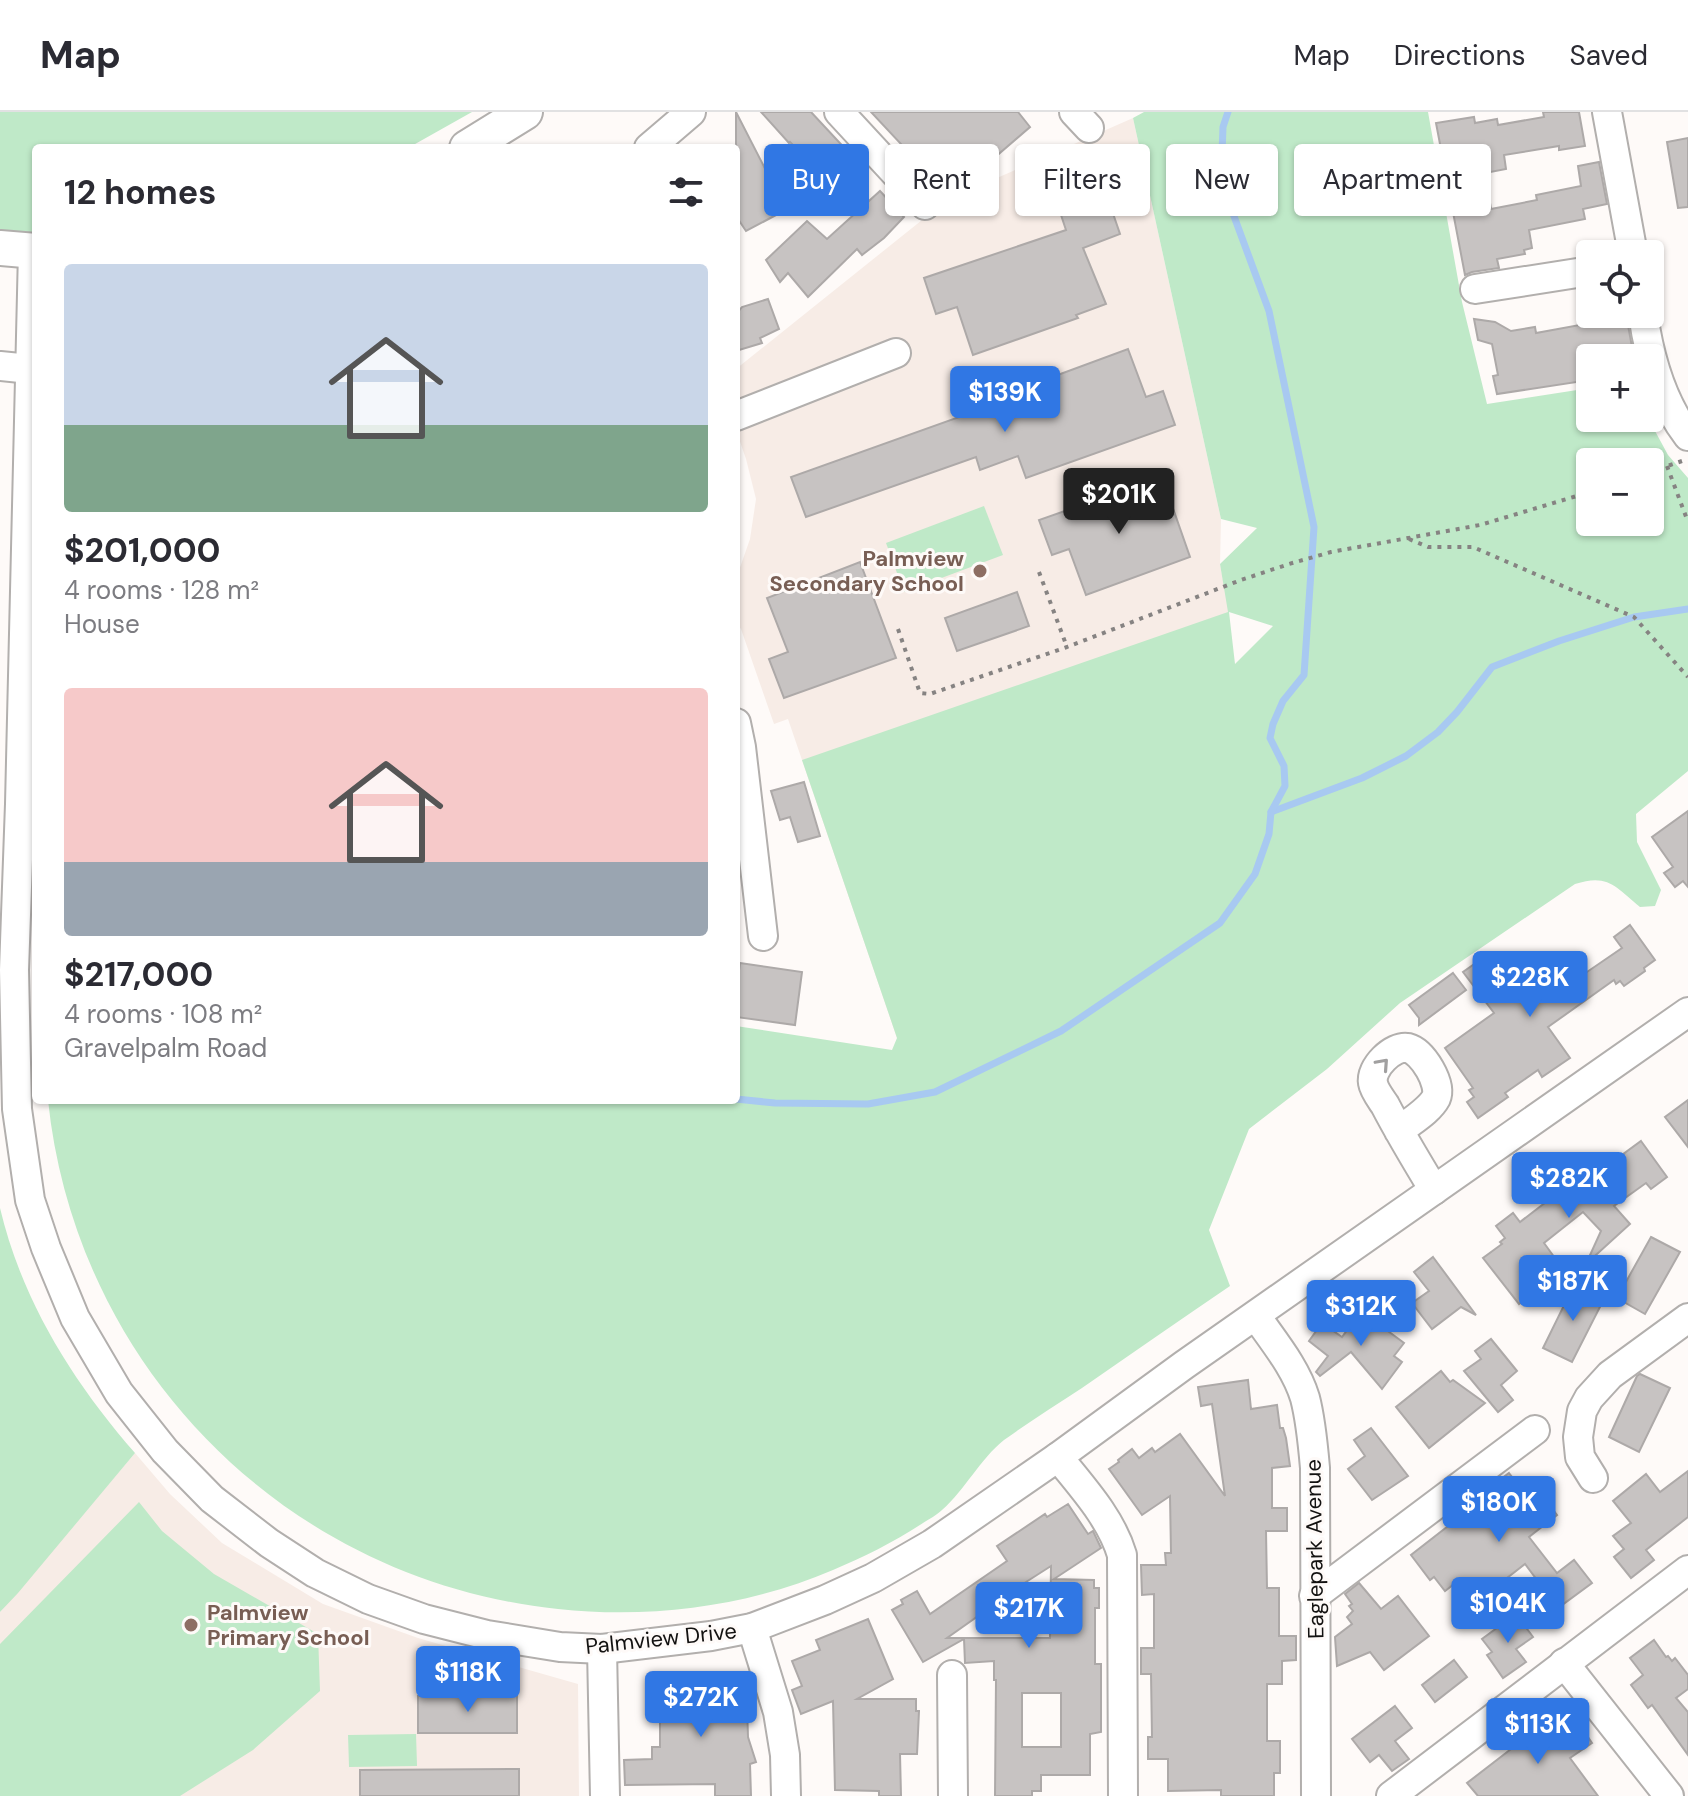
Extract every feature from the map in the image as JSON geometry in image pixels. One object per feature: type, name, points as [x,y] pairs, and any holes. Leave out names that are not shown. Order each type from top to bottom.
[{"type":"main road","points":[[473,144],[525,112]]},
{"type":"street","points":[[654,144],[691,112]]},
{"type":"street","points":[[839,112],[885,162]]},
{"type":"street","points":[[1607,112],[1630,240]]},
{"type":"street","name":"Palmview Drive","points":[[23,262],[32,426],[31,521],[21,668],[14,1046],[17,1109],[30,1200],[75,1318],[119,1393],[165,1451],[212,1499],[269,1543],[315,1573],[368,1599],[424,1619],[487,1635],[560,1647],[602,1649],[752,1628],[825,1600],[873,1578],[932,1544],[1688,1012]]},
{"type":"street","points":[[1475,289],[1576,273]]},
{"type":"street","points":[[1645,328],[1660,384],[1675,419],[1688,436]]},
{"type":"street","points":[[740,414],[896,353]]},
{"type":"street","points":[[0,366],[30,369]]},
{"type":"street","points":[[740,742],[763,936]]},
{"type":"street","points":[[1399,1131],[1434,1190]]},
{"type":"street","name":"Eaglepark Avenue","points":[[1256,1316],[1293,1371],[1304,1396],[1311,1427],[1315,1468],[1316,1796]]},
{"type":"street","points":[[1593,1478],[1580,1457],[1578,1437],[1582,1411],[1589,1398],[1610,1375],[1688,1318]]},
{"type":"street","points":[[1314,1596],[1535,1430]]},
{"type":"street","points":[[1058,1457],[1094,1502],[1118,1539],[1122,1555],[1123,1796]]},
{"type":"street","points":[[1402,1793],[1564,1663],[1688,1570]]},
{"type":"street","points":[[752,1628],[778,1712],[785,1755],[786,1796]]},
{"type":"street","points":[[602,1649],[605,1796]]},
{"type":"street","points":[[1564,1663],[1669,1796]]},
{"type":"street","points":[[952,1675],[953,1796]]},
{"type":"path","points":[[1664,467],[1688,459]]},
{"type":"path","points":[[1667,466],[1688,522]]},
{"type":"path","points":[[898,629],[920,693],[930,694],[1067,647],[1289,564],[1331,552],[1480,525],[1576,496]]},
{"type":"path","points":[[1406,538],[1428,547],[1473,547],[1634,617],[1688,677]]},
{"type":"path","points":[[1039,572],[1067,647]]},
{"type":"shaded area","name":"Palmview Secondary School","points":[[1133,118],[1139,144],[1074,144]]},
{"type":"shaded area","name":"Palmview Secondary School","points":[[1015,170],[1015,216],[1150,216],[1150,195],[1221,519],[1220,564],[1229,612],[897,1038],[788,719],[774,724],[740,628],[740,568],[750,539],[756,499],[740,442],[740,366],[927,216],[999,216],[999,177]]},
{"type":"shaded area","name":"Palmview Primary School","points":[[135,1453],[170,1494],[222,1543],[323,1604],[418,1638],[578,1684],[579,1796],[0,1796],[0,1612]]},
{"type":"green space","points":[[0,112],[472,112],[415,144],[32,144],[32,233],[0,231]]},
{"type":"green space","points":[[1144,112],[1428,112],[1434,144],[1294,144],[1294,216],[1447,216],[1462,302],[1487,404],[1576,390],[1576,432],[1656,432],[1668,455],[1688,478],[1688,771],[1636,814],[1637,842],[1661,890],[1655,906],[1640,907],[1618,888],[1604,881],[1575,884],[1400,1003],[1327,1069],[1249,1129],[1209,1230],[1230,1286],[1004,1440],[940,1512],[879,1549],[800,1583],[767,1593],[663,1611],[558,1609],[460,1590],[368,1555],[285,1507],[212,1445],[150,1372],[102,1289],[67,1198],[49,1104],[740,1104],[740,1027],[892,1050],[897,1038],[802,760],[1228,612],[1220,564],[1257,528],[1221,519],[1150,195],[1150,144],[1139,144],[1133,118]],"holes":[[[1229,612],[1273,626],[1235,664]]]},
{"type":"green space","points":[[984,506],[1003,555],[904,592],[886,543]]},
{"type":"green space","points":[[0,1208],[22,1276],[52,1339],[91,1398],[135,1453],[0,1612]]},
{"type":"green space","points":[[139,1502],[162,1531],[214,1574],[318,1634],[320,1691],[253,1750],[180,1796],[0,1796],[0,1644]]},
{"type":"green space","points":[[416,1734],[417,1766],[349,1767],[348,1735]]},
{"type":"building","points":[[736,112],[764,167],[764,216],[774,216],[746,231],[740,222],[740,144],[736,144]]},
{"type":"building","points":[[761,112],[811,112],[841,144],[790,142]]},
{"type":"building","points":[[871,112],[1018,112],[1030,127],[999,154],[999,144],[901,144]]},
{"type":"building","points":[[1543,112],[1579,112],[1585,146],[1559,150],[1559,146],[1504,155],[1506,169],[1491,172],[1491,144],[1440,144],[1436,123],[1474,117],[1475,123],[1497,119],[1498,125],[1544,117]]},
{"type":"building","points":[[1688,138],[1688,207],[1678,208],[1667,142]]},
{"type":"building","points":[[1599,162],[1607,204],[1583,209],[1585,219],[1529,230],[1532,248],[1524,250],[1525,254],[1497,259],[1499,268],[1465,275],[1454,216],[1491,216],[1491,209],[1537,200],[1536,195],[1581,186],[1578,166]]},
{"type":"building","points":[[880,191],[885,196],[885,216],[904,217],[862,255],[857,249],[808,297],[788,273],[780,282],[766,260],[807,221],[827,239],[852,216],[869,216],[869,201]]},
{"type":"building","points":[[1061,216],[1114,216],[1120,234],[1083,248],[1106,304],[1076,315],[1078,318],[973,355],[957,307],[936,314],[924,278],[1066,230]]},
{"type":"building","points":[[768,299],[779,329],[760,338],[762,343],[740,350],[742,307]]},
{"type":"building","points":[[1474,319],[1495,322],[1511,331],[1535,327],[1536,333],[1576,326],[1629,328],[1631,344],[1576,344],[1576,382],[1497,394],[1493,376],[1498,375],[1492,344],[1478,340]]},
{"type":"building","points":[[1128,349],[1146,397],[1163,391],[1175,425],[1026,478],[1018,456],[980,470],[976,457],[806,517],[791,477],[965,415],[963,410]]},
{"type":"building","points":[[1162,477],[1190,557],[1086,595],[1069,549],[1052,555],[1039,520]]},
{"type":"building","points":[[860,562],[896,658],[784,698],[769,659],[788,652],[767,598]]},
{"type":"building","points":[[1017,592],[1029,626],[957,651],[945,618]]},
{"type":"building","points":[[804,782],[820,836],[798,842],[790,817],[780,820],[771,791]]},
{"type":"building","points":[[1688,811],[1688,887],[1683,881],[1675,887],[1664,873],[1673,867],[1652,837]]},
{"type":"building","points":[[1630,925],[1655,960],[1624,986],[1620,981],[1616,984],[1614,980],[1548,1027],[1570,1058],[1542,1077],[1538,1070],[1505,1093],[1508,1097],[1478,1118],[1467,1102],[1474,1097],[1469,1090],[1473,1088],[1445,1048],[1494,1013],[1463,972],[1490,953],[1496,962],[1508,954],[1535,992],[1579,961],[1587,972],[1622,948],[1614,937]]},
{"type":"building","points":[[740,963],[802,972],[795,1025],[740,1018]]},
{"type":"building","points":[[1453,973],[1466,990],[1419,1025],[1419,1018],[1409,1005]]},
{"type":"building","points":[[1688,1100],[1688,1147],[1665,1117]]},
{"type":"building","points":[[1641,1141],[1667,1177],[1651,1189],[1646,1183],[1614,1206],[1630,1224],[1586,1264],[1601,1231],[1583,1212],[1544,1243],[1560,1265],[1550,1273],[1556,1276],[1519,1304],[1483,1258],[1502,1244],[1500,1242],[1505,1238],[1496,1226],[1513,1213],[1520,1222],[1559,1192],[1553,1185],[1574,1168],[1585,1182]]},
{"type":"building","points":[[1651,1237],[1680,1252],[1645,1314],[1617,1298]]},
{"type":"building","points":[[1433,1257],[1476,1315],[1461,1307],[1432,1329],[1412,1303],[1429,1291],[1414,1272]]},
{"type":"building","points":[[1574,1285],[1604,1299],[1572,1362],[1543,1348]]},
{"type":"building","points":[[1359,1314],[1370,1323],[1373,1320],[1404,1343],[1394,1356],[1402,1362],[1382,1389],[1351,1352],[1320,1376],[1316,1372],[1328,1356],[1309,1341],[1322,1323],[1342,1337]]},
{"type":"building","points":[[1491,1339],[1517,1371],[1501,1385],[1513,1400],[1498,1412],[1464,1371],[1481,1359],[1475,1351]]},
{"type":"building","points":[[1441,1371],[1450,1382],[1453,1380],[1485,1403],[1429,1448],[1396,1407]]},
{"type":"building","points":[[1640,1374],[1670,1388],[1639,1452],[1609,1437]]},
{"type":"building","points":[[1248,1380],[1251,1409],[1277,1405],[1290,1466],[1272,1468],[1272,1508],[1287,1508],[1287,1531],[1266,1531],[1267,1588],[1279,1588],[1279,1636],[1296,1636],[1296,1660],[1282,1661],[1282,1684],[1267,1684],[1267,1741],[1280,1741],[1280,1773],[1274,1773],[1274,1796],[1221,1796],[1221,1790],[1168,1791],[1168,1759],[1148,1759],[1148,1737],[1152,1737],[1151,1674],[1141,1674],[1141,1648],[1154,1648],[1154,1594],[1142,1595],[1141,1565],[1166,1565],[1165,1553],[1171,1553],[1170,1496],[1142,1515],[1109,1469],[1132,1449],[1139,1458],[1152,1448],[1155,1452],[1180,1434],[1225,1496],[1212,1404],[1201,1406],[1198,1387]]},
{"type":"building","points":[[1371,1428],[1408,1476],[1372,1500],[1348,1469],[1365,1456],[1354,1440]]},
{"type":"building","points":[[1688,1471],[1688,1517],[1646,1550],[1654,1560],[1631,1578],[1614,1557],[1624,1549],[1613,1536],[1631,1523],[1613,1501],[1646,1474],[1660,1492]]},
{"type":"building","points":[[1509,1473],[1523,1491],[1539,1479],[1552,1496],[1546,1500],[1557,1515],[1529,1537],[1557,1573],[1574,1560],[1592,1583],[1558,1608],[1525,1564],[1480,1599],[1466,1580],[1445,1591],[1434,1577],[1430,1580],[1411,1555],[1461,1516],[1458,1512]]},
{"type":"building","points":[[1068,1504],[1088,1534],[1093,1531],[1101,1548],[1054,1579],[1094,1580],[1094,1588],[1099,1588],[1099,1608],[1095,1608],[1095,1664],[1101,1664],[1101,1732],[1090,1734],[1090,1775],[1041,1775],[1041,1791],[1032,1791],[1032,1796],[995,1796],[994,1661],[965,1663],[964,1639],[923,1662],[892,1610],[903,1604],[901,1600],[917,1591],[930,1614],[1007,1561],[997,1546],[1045,1514],[1047,1517]],"holes":[[[1051,1566],[1050,1638],[947,1638],[1026,1582]],[[1022,1693],[1061,1693],[1061,1747],[1022,1747]]]},
{"type":"building","points":[[1359,1583],[1381,1609],[1398,1596],[1429,1636],[1384,1670],[1370,1652],[1337,1666],[1335,1637],[1352,1624],[1347,1617],[1353,1611],[1349,1606],[1352,1604],[1345,1594]]},
{"type":"building","points":[[1516,1614],[1533,1637],[1516,1649],[1526,1662],[1503,1678],[1487,1655],[1492,1652],[1482,1639]]},
{"type":"building","points":[[868,1619],[893,1679],[857,1699],[916,1699],[916,1711],[919,1711],[917,1754],[900,1754],[901,1796],[879,1796],[879,1791],[835,1790],[833,1701],[801,1714],[792,1690],[802,1686],[792,1661],[820,1650],[816,1640]]},
{"type":"building","points":[[1654,1640],[1666,1657],[1672,1661],[1675,1658],[1688,1675],[1688,1689],[1676,1698],[1688,1712],[1688,1755],[1652,1705],[1648,1708],[1631,1685],[1643,1675],[1630,1658]]},
{"type":"building","points":[[1454,1660],[1467,1677],[1435,1702],[1422,1685]]},
{"type":"building","points":[[712,1673],[746,1673],[748,1737],[756,1762],[750,1764],[751,1796],[715,1796],[715,1784],[625,1785],[624,1760],[652,1759],[652,1747],[660,1747],[663,1687],[704,1687],[704,1676],[712,1676]]},
{"type":"building","points":[[418,1696],[517,1696],[517,1733],[418,1733]]},
{"type":"building","points":[[1395,1706],[1412,1728],[1395,1741],[1409,1759],[1392,1771],[1379,1755],[1370,1762],[1352,1739]]},
{"type":"building","points":[[1554,1716],[1567,1733],[1579,1724],[1592,1743],[1570,1758],[1598,1796],[1478,1796],[1467,1783]]},
{"type":"building","points":[[519,1769],[519,1796],[360,1796],[360,1770]]},
{"type":"waterway","points":[[740,1099],[868,1104],[935,1092],[1061,1031],[1220,923],[1255,874],[1269,834],[1271,812],[1285,786],[1284,766],[1270,738],[1273,724],[1283,701],[1304,675],[1314,527],[1269,311],[1221,181],[1223,127],[1228,112]]},
{"type":"waterway","points":[[1271,812],[1362,778],[1406,756],[1438,732],[1492,667],[1634,617],[1688,609]]},
{"type":"place","name":"Palmview Secondary School","points":[[980,571]]},
{"type":"place","name":"Palmview Primary School","points":[[191,1625]]}]
